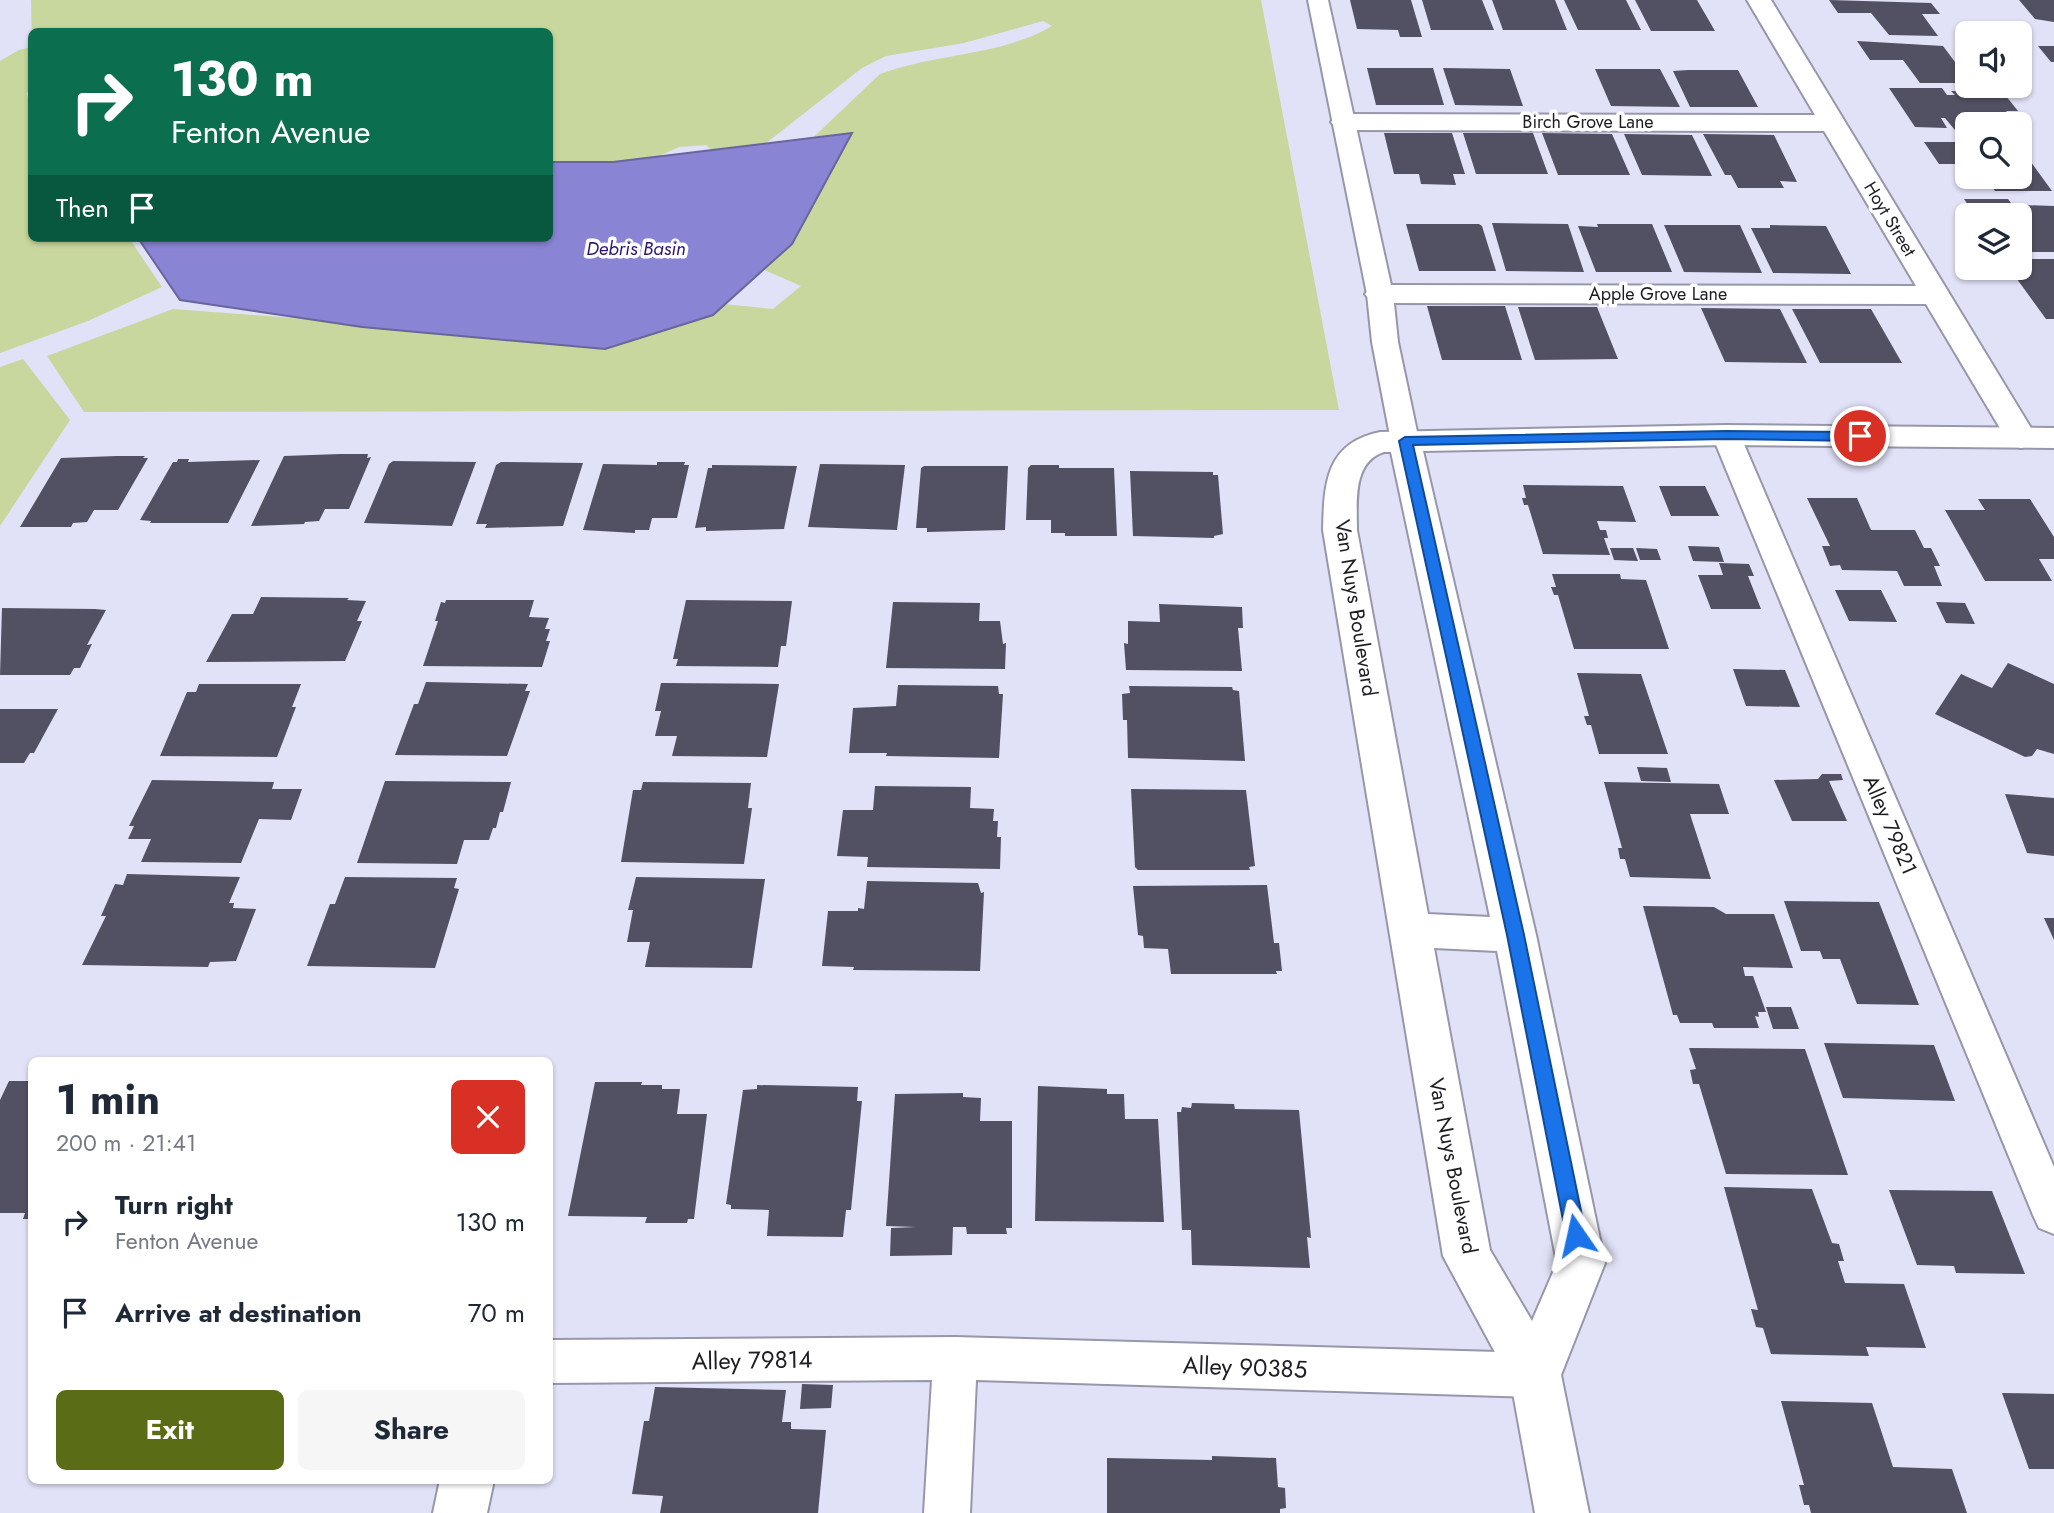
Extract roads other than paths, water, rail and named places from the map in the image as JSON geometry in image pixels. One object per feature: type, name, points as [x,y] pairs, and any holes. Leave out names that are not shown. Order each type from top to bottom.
[{"type":"street","name":"Hoyt Street","points":[[1759,0],[2021,438]]},
{"type":"street","name":"Birch Grove Lane","points":[[1344,122],[1833,123]]},
{"type":"street","name":"Apple Grove Lane","points":[[1380,294],[1936,295]]},
{"type":"street","name":"Van Nuys Boulevard","points":[[1562,1513],[1535,1375],[1467,1256],[1340,530],[1343,477],[1358,452],[1373,443],[1405,441],[1726,435],[2054,438]]},
{"type":"street","points":[[1405,441],[1515,935],[1581,1263],[1535,1375]]},
{"type":"street","points":[[1412,930],[1515,935]]},
{"type":"street","points":[[460,1513],[466,1484]]},
{"type":"lane","points":[[1318,0],[1380,294],[1385,342],[1405,441]]},
{"type":"lane","name":"Alley 79821","points":[[1726,435],[2054,1215]]},
{"type":"lane","points":[[947,1513],[955,1359]]},
{"type":"lane","name":"Alley 90385","points":[[955,1359],[1535,1375]]},
{"type":"lane","name":"Alley 79814","points":[[553,1362],[955,1359]]},
{"type":"water","name":"Debris Basin","points":[[852,133],[792,244],[713,315],[605,349],[362,327],[180,300],[141,242],[553,242],[553,162],[613,162]]}]
